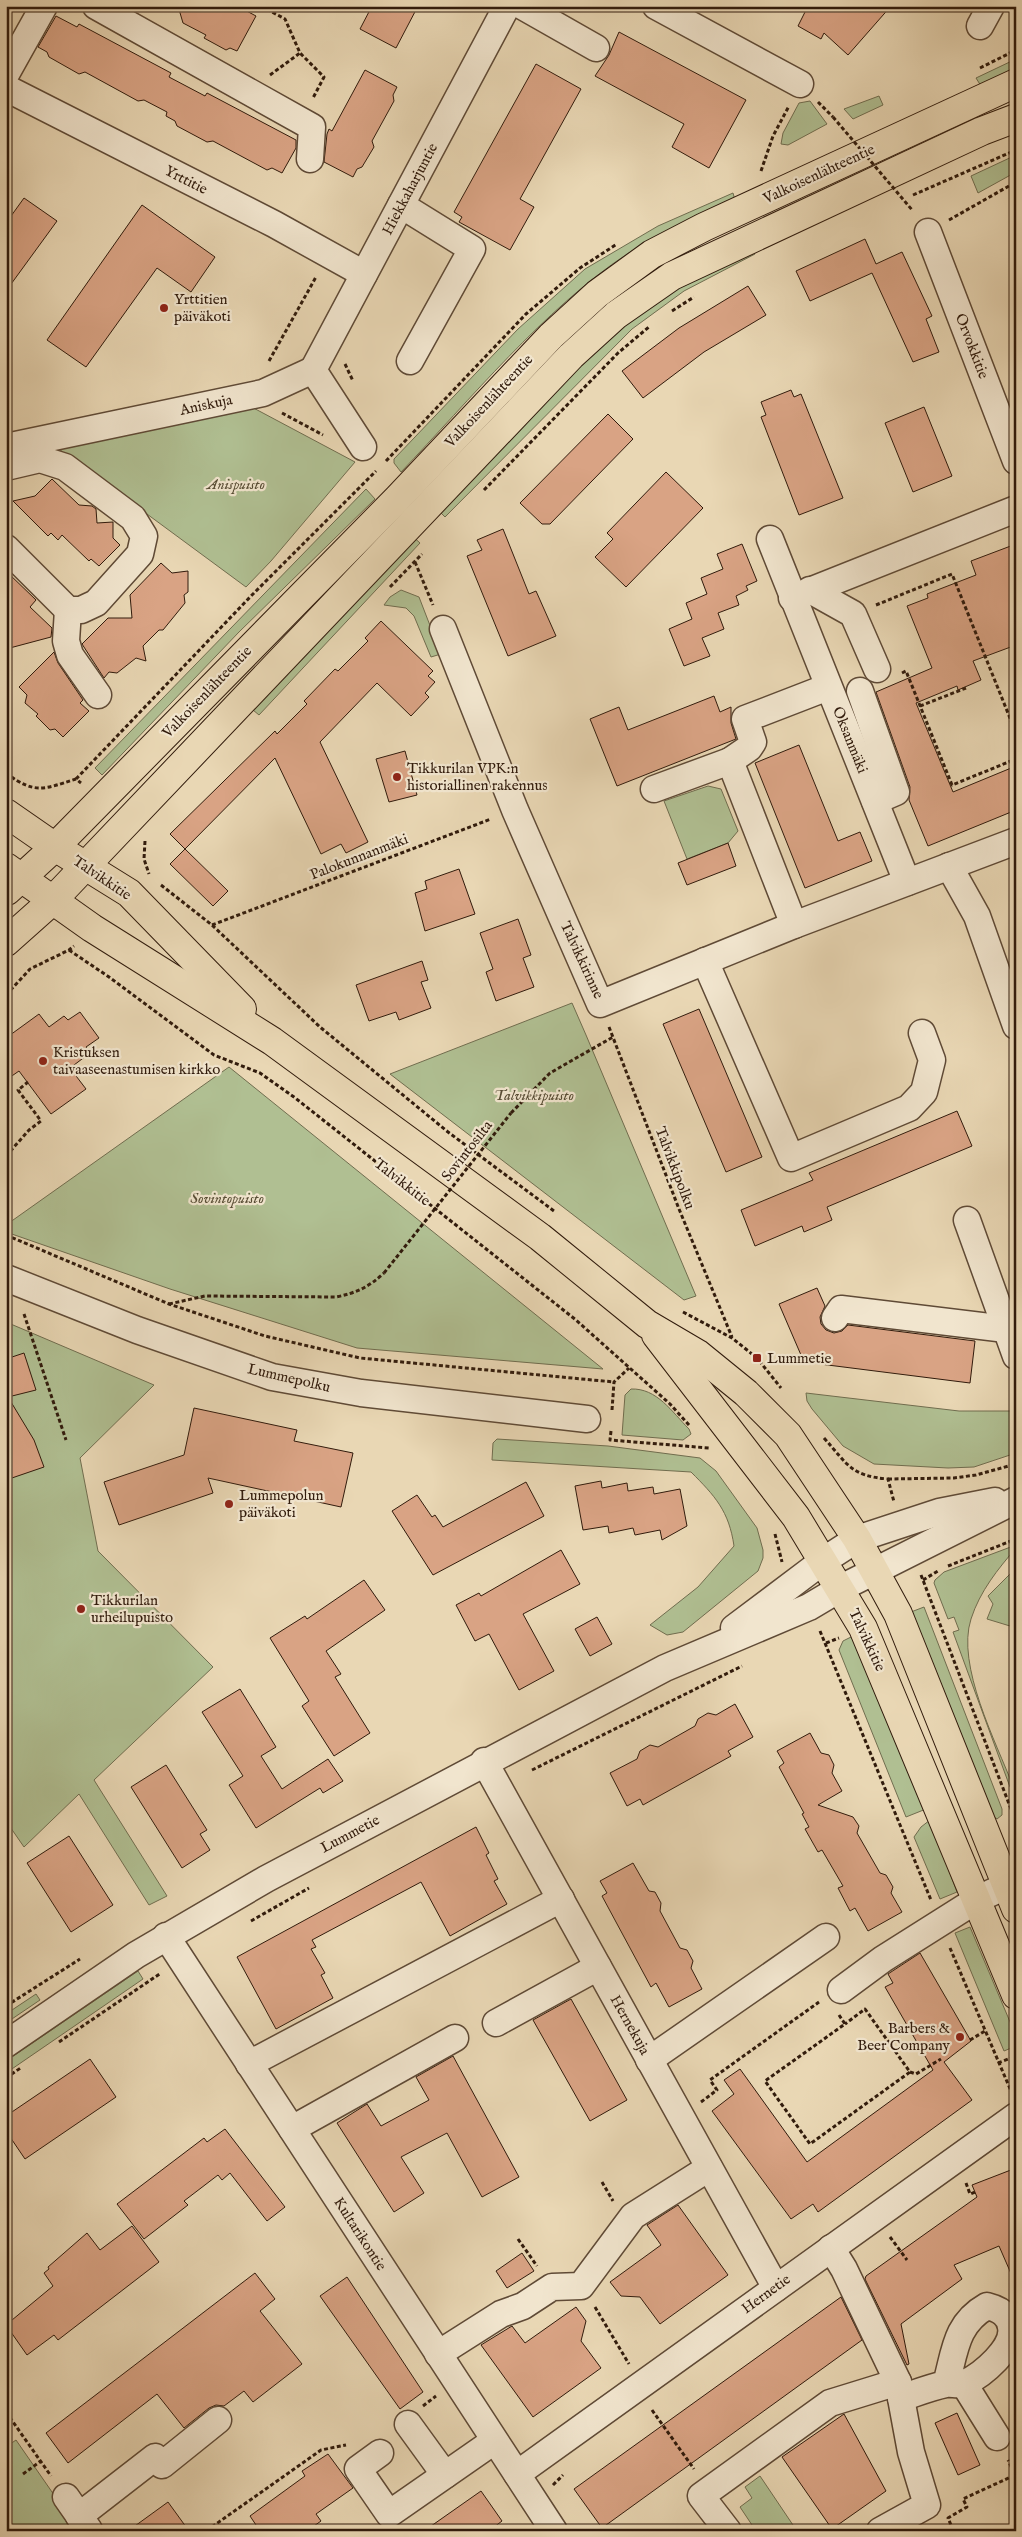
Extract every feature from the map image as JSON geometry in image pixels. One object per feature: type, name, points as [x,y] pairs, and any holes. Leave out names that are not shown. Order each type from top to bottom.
[{"type":"main road","name":"Valkoisenlähteentie","points":[[11,879],[55,847],[398,498],[551,336],[597,294],[652,254],[704,227],[1016,83]]},
{"type":"main road","name":"Valkoisenlähteentie","points":[[6,942],[52,901],[571,356],[616,315],[672,276],[982,131],[1016,118]]},
{"type":"main road","name":"Talvikkitie","points":[[6,813],[55,847],[128,893],[272,1041]]},
{"type":"main road","name":"Talvikkitie","points":[[11,879],[52,901],[272,1041],[540,1237],[648,1324],[698,1354],[746,1393],[788,1435],[857,1539],[898,1614],[1013,1892]]},
{"type":"main road","name":"Talvikkitie","points":[[648,1324],[796,1517],[841,1588],[863,1628],[978,1899],[1016,1995]]},
{"type":"street","points":[[6,74],[44,6]]},
{"type":"street","points":[[96,6],[312,127],[310,159]]},
{"type":"street","name":"Hiekkaharjuntie","points":[[313,370],[506,6]]},
{"type":"street","points":[[522,6],[596,48]]},
{"type":"street","points":[[656,6],[800,84]]},
{"type":"street","name":"Yrttitie","points":[[6,88],[274,224],[364,274]]},
{"type":"street","points":[[401,205],[472,249],[410,361]]},
{"type":"street","name":"Orvokkitie","points":[[928,232],[1016,461]]},
{"type":"street","points":[[313,370],[363,446]]},
{"type":"street","name":"Aniskuja","points":[[6,447],[263,393],[313,370]]},
{"type":"street","points":[[6,466],[40,459],[65,467],[133,518],[144,536],[140,554],[96,602],[81,610],[68,610],[6,548]]},
{"type":"street","points":[[801,594],[1016,509]]},
{"type":"street","name":"Oksanmäki","points":[[770,539],[801,594],[828,687],[907,882]]},
{"type":"street","points":[[801,594],[853,614],[887,672]]},
{"type":"street","points":[[68,610],[66,641],[70,656],[98,695]]},
{"type":"street","name":"Talvikkirinne","points":[[443,629],[515,810],[600,1004],[794,925],[1016,841]]},
{"type":"street","points":[[654,789],[730,761],[749,748],[752,742],[745,719],[828,687]]},
{"type":"street","points":[[860,690],[896,792],[875,801]]},
{"type":"street","points":[[730,761],[794,925]]},
{"type":"street","points":[[949,866],[977,916],[1016,1026]]},
{"type":"street","points":[[705,961],[791,1158],[909,1108],[924,1092],[932,1060],[922,1032]]},
{"type":"street","points":[[967,1220],[1016,1356]]},
{"type":"street","name":"Lummepolku","points":[[6,1278],[138,1330],[272,1377],[361,1393],[599,1420]]},
{"type":"street","points":[[835,1318],[842,1309],[1006,1329]]},
{"type":"street","name":"Lummetie","points":[[708,1648],[795,1584],[823,1560],[857,1539],[899,1523],[939,1512],[1016,1499]]},
{"type":"street","name":"Lummetie","points":[[6,2044],[166,1936],[266,1879],[490,1772],[665,1668],[708,1648],[809,1607],[841,1588],[876,1572],[1016,1499]]},
{"type":"street","name":"Hernekuja","points":[[490,1772],[776,2288]]},
{"type":"street","points":[[834,1999],[883,1959],[941,1925],[978,1899],[1013,1892]]},
{"type":"street","points":[[249,2064],[561,1899]]},
{"type":"street","name":"Kultarikontie","points":[[166,1936],[554,2531]]},
{"type":"street","points":[[649,2060],[826,1937]]},
{"type":"street","points":[[496,2023],[598,1967]]},
{"type":"street","points":[[292,2129],[455,2038]]},
{"type":"street","name":"Hernetie","points":[[518,2474],[831,2248],[1014,2105]]},
{"type":"street","points":[[438,2354],[501,2314],[523,2306],[552,2287],[580,2286],[633,2216],[709,2168]]},
{"type":"street","points":[[831,2248],[844,2270],[900,2390],[911,2452],[927,2505],[880,2531]]},
{"type":"street","points":[[728,2531],[701,2496],[830,2403],[900,2390],[954,2384],[997,2437]]},
{"type":"street","points":[[78,2515],[156,2457],[162,2465],[218,2420]]},
{"type":"street","points":[[408,2424],[445,2475]]},
{"type":"street","points":[[380,2453],[358,2469],[389,2514],[494,2441]]},
{"type":"path","points":[[261,6],[285,19],[300,53],[324,77],[300,121]]},
{"type":"path","points":[[247,91],[300,53]]},
{"type":"path","points":[[760,174],[773,136],[800,84]]},
{"type":"path","points":[[833,117],[913,211]]},
{"type":"path","points":[[896,203],[1016,150]]},
{"type":"path","points":[[928,232],[1016,182]]},
{"type":"path","points":[[664,316],[700,293]]},
{"type":"path","points":[[479,494],[618,353],[657,321]]},
{"type":"path","points":[[345,362],[356,388]]},
{"type":"path","points":[[363,446],[398,498]]},
{"type":"path","points":[[388,590],[426,550]]},
{"type":"path","points":[[415,562],[443,629]]},
{"type":"path","points":[[853,614],[952,574],[1016,733]]},
{"type":"path","points":[[887,672],[906,671],[952,785],[1016,759]]},
{"type":"path","points":[[920,706],[966,688]]},
{"type":"path","points":[[6,773],[22,786]]},
{"type":"path","name":"Palokunnanmäki","points":[[212,925],[515,810]]},
{"type":"path","points":[[150,877],[144,859],[145,840],[152,833]]},
{"type":"path","points":[[158,883],[212,925],[320,1027],[448,1132],[559,1216]]},
{"type":"path","name":"Talvikkitie","points":[[69,950],[109,977],[214,1055],[260,1073],[294,1097],[576,1320],[670,1404],[690,1426]]},
{"type":"path","name":"Talvikkipolku","points":[[600,1004],[679,1209],[732,1338]]},
{"type":"path","name":"Sovintosilta","points":[[169,1304],[204,1296],[336,1297],[362,1290],[384,1273],[511,1113],[550,1073],[613,1037]]},
{"type":"path","points":[[6,1156],[29,1130],[41,1121],[18,1090],[28,1082]]},
{"type":"path","points":[[6,1234],[169,1304],[265,1336],[360,1358],[614,1382]]},
{"type":"path","points":[[6,1247],[11,1236]]},
{"type":"path","points":[[21,1306],[66,1440]]},
{"type":"path","points":[[675,1308],[732,1338],[757,1358],[782,1389]]},
{"type":"path","points":[[612,1411],[614,1382],[629,1368]]},
{"type":"path","points":[[599,1420],[610,1440],[710,1448]]},
{"type":"path","points":[[820,1433],[855,1472],[866,1477],[968,1476],[1016,1464]]},
{"type":"path","points":[[703,1440],[716,1455]]},
{"type":"path","points":[[888,1478],[899,1523]]},
{"type":"path","points":[[774,1532],[779,1556],[795,1584]]},
{"type":"path","points":[[923,1580],[969,1556],[1016,1539]]},
{"type":"path","points":[[912,1553],[1016,1822]]},
{"type":"path","points":[[809,1607],[830,1652],[1014,2105]]},
{"type":"path","points":[[490,1772],[523,1775],[749,1662]]},
{"type":"path","points":[[248,1922],[317,1884]]},
{"type":"path","points":[[54,2045],[182,1960]]},
{"type":"path","points":[[694,2107],[717,2090],[710,2080],[834,1999],[845,2024]]},
{"type":"path","points":[[910,2072],[810,2144],[765,2081],[865,2010],[910,2072],[916,2074],[941,2059]]},
{"type":"path","points":[[970,2040],[984,2031]]},
{"type":"path","points":[[998,2063],[1016,2056]]},
{"type":"path","points":[[6,2078],[30,2061]]},
{"type":"path","points":[[965,2182],[970,2194],[975,2192]]},
{"type":"path","points":[[890,2236],[907,2260]]},
{"type":"path","points":[[518,2239],[552,2287]]},
{"type":"path","points":[[580,2286],[612,2333],[630,2365]]},
{"type":"path","points":[[652,2410],[691,2464]]},
{"type":"path","points":[[6,2412],[78,2515]]},
{"type":"path","points":[[940,2531],[951,2525],[948,2518],[967,2507],[963,2499],[1015,2475],[997,2437]]},
{"type":"path","points":[[211,2531],[209,2529],[320,2450],[349,2444]]},
{"type":"path","points":[[23,2474],[41,2461]]},
{"type":"green space","points":[[1016,59],[1016,69],[981,86],[976,78]]},
{"type":"green space","points":[[879,96],[883,105],[853,119],[844,109]]},
{"type":"green space","points":[[810,101],[827,124],[788,145],[781,144],[783,133],[799,103]]},
{"type":"green space","points":[[1016,155],[1016,172],[978,193],[971,176]]},
{"type":"green space","points":[[733,193],[735,200],[640,246],[596,276],[566,301],[509,357],[401,472],[394,463],[394,459],[518,329],[585,269],[658,226]]},
{"type":"green space","points":[[751,247],[755,254],[684,291],[632,329],[445,517],[436,508],[636,311]]},
{"type":"green space","name":"Anispuisto","points":[[246,404],[355,462],[271,561],[246,587],[52,444]]},
{"type":"green space","points":[[366,489],[375,499],[239,632],[102,775],[95,768]]},
{"type":"green space","points":[[410,534],[420,543],[259,715],[253,710],[280,677]]},
{"type":"green space","points":[[401,590],[419,597],[441,654],[431,657],[414,616],[406,608],[384,605],[390,597]]},
{"type":"green space","points":[[708,786],[721,789],[738,831],[728,843],[687,859],[664,801]]},
{"type":"green space","name":"Talvikkipuisto","points":[[572,1003],[696,1296],[684,1300],[390,1074]]},
{"type":"green space","name":"Sovintopuisto","points":[[229,1067],[603,1369],[357,1348],[170,1289],[6,1232],[6,1225]]},
{"type":"green space","name":"Tikkurilan urheilupuisto","points":[[6,1322],[154,1385],[80,1458],[98,1551],[213,1667],[94,1780],[167,1896],[149,1905],[79,1794],[24,1847],[6,1821]]},
{"type":"green space","points":[[631,1389],[649,1392],[663,1402],[689,1429],[691,1434],[683,1440],[622,1435],[625,1395]]},
{"type":"green space","points":[[806,1393],[959,1411],[1016,1411],[1016,1453],[974,1467],[948,1468],[874,1464],[843,1446],[812,1409],[807,1401]]},
{"type":"green space","points":[[497,1439],[608,1446],[700,1458],[716,1471],[757,1528],[763,1550],[763,1558],[758,1571],[683,1632],[667,1635],[650,1625],[698,1587],[734,1546],[729,1523],[714,1497],[691,1472],[492,1460],[493,1443]]},
{"type":"green space","points":[[1016,1545],[1016,1548],[996,1572],[979,1599],[971,1619],[968,1638],[973,1680],[988,1726],[1013,1786],[1010,1787],[953,1632],[959,1630],[954,1617],[948,1619],[934,1583],[944,1572]]},
{"type":"green space","points":[[1016,1568],[1016,1618],[1010,1626],[987,1619],[993,1604],[988,1596]]},
{"type":"green space","points":[[924,1607],[1002,1809],[1002,1815],[997,1819],[993,1816],[911,1612]]},
{"type":"green space","points":[[857,1634],[926,1809],[906,1817],[839,1650],[843,1641]]},
{"type":"green space","points":[[930,1820],[957,1892],[940,1899],[914,1837],[921,1827]]},
{"type":"green space","points":[[970,1927],[1016,2036],[1016,2046],[1004,2051],[955,1933]]},
{"type":"green space","points":[[138,1971],[143,1979],[6,2073],[6,2061]]},
{"type":"green space","points":[[36,1994],[40,2000],[6,2023],[6,2014]]},
{"type":"green space","points":[[16,2440],[79,2531],[6,2531],[6,2447]]},
{"type":"green space","points":[[760,2476],[797,2531],[756,2531],[740,2507],[752,2498],[745,2487]]},
{"type":"building","points":[[178,6],[230,6],[236,9],[241,8],[256,16],[237,51],[230,48],[226,50],[204,38],[206,35],[183,23]]},
{"type":"building","points":[[372,6],[418,6],[396,48],[360,29]]},
{"type":"building","points":[[808,6],[891,6],[848,55],[824,33],[821,39],[798,26]]},
{"type":"building","points":[[56,16],[77,27],[79,24],[171,73],[169,77],[205,96],[207,93],[296,140],[296,148],[282,173],[272,168],[267,170],[213,141],[207,142],[177,126],[175,121],[166,116],[167,112],[144,100],[138,101],[85,72],[79,74],[49,57],[47,52],[38,47]]},
{"type":"building","points":[[619,32],[746,100],[709,168],[672,147],[684,124],[595,76],[609,55]]},
{"type":"building","points":[[536,64],[581,89],[520,199],[534,207],[510,250],[459,222],[462,217],[454,212]]},
{"type":"building","points":[[365,70],[397,87],[393,95],[394,101],[372,141],[374,147],[362,167],[357,169],[353,177],[324,162],[327,134],[329,129],[332,131]]},
{"type":"building","points":[[24,198],[57,221],[6,291],[6,223]]},
{"type":"building","points":[[142,205],[215,257],[191,292],[157,268],[86,367],[47,340]]},
{"type":"building","points":[[865,239],[876,264],[902,252],[932,316],[926,319],[939,352],[913,362],[872,273],[810,301],[796,271]]},
{"type":"building","points":[[748,286],[766,315],[704,352],[643,398],[622,371],[679,328]]},
{"type":"building","points":[[791,390],[794,397],[801,394],[843,498],[799,515],[761,417],[766,415],[761,402]]},
{"type":"building","points":[[924,407],[952,476],[913,492],[885,423]]},
{"type":"building","points":[[608,414],[633,439],[550,524],[542,524],[520,503]]},
{"type":"building","points":[[666,472],[703,508],[626,587],[595,557],[613,539],[607,533]]},
{"type":"building","points":[[52,479],[79,505],[92,506],[96,509],[97,523],[113,522],[113,538],[120,545],[99,566],[91,559],[89,561],[62,535],[58,540],[51,533],[48,536],[13,501],[35,496]]},
{"type":"building","points":[[503,529],[529,594],[536,591],[556,636],[508,656],[467,556],[482,550],[477,540]]},
{"type":"building","points":[[742,544],[757,581],[746,586],[748,590],[736,596],[739,605],[718,613],[724,629],[702,638],[710,656],[684,666],[669,629],[692,619],[686,603],[707,594],[701,578],[723,569],[717,554]]},
{"type":"building","points":[[1016,544],[1016,645],[973,661],[981,680],[958,690],[957,686],[916,703],[953,792],[1016,766],[1016,810],[928,846],[909,800],[910,787],[876,692],[932,668],[907,606],[928,598],[927,594],[976,575],[971,561]]},
{"type":"building","points":[[161,563],[172,573],[188,571],[188,592],[184,595],[185,603],[163,630],[159,630],[143,646],[146,661],[136,658],[117,673],[109,672],[104,678],[82,644],[108,618],[132,618],[130,595]]},
{"type":"building","points":[[6,571],[36,600],[30,607],[52,628],[51,637],[6,649]]},
{"type":"building","points":[[381,621],[433,671],[428,676],[435,682],[425,693],[429,697],[411,716],[377,683],[320,742],[368,842],[346,853],[341,844],[321,854],[275,758],[185,849],[170,834],[275,731],[277,734],[307,704],[304,701],[335,669],[338,671],[368,641],[365,638]]},
{"type":"building","points":[[54,652],[58,663],[83,700],[80,703],[89,711],[63,737],[55,729],[50,730],[36,716],[38,714],[25,703],[27,695],[19,687]]},
{"type":"building","points":[[714,696],[720,712],[731,707],[731,723],[736,739],[617,786],[590,719],[619,707],[628,730]]},
{"type":"building","points":[[799,745],[838,841],[860,832],[872,861],[805,888],[755,763]]},
{"type":"building","name":"Tikkurilan VPK:n historiallinen rakennus","points":[[405,751],[417,795],[389,802],[376,759]]},
{"type":"building","points":[[728,843],[736,866],[687,885],[678,863]]},
{"type":"building","points":[[185,849],[228,891],[213,906],[170,864]]},
{"type":"building","points":[[459,869],[475,914],[425,931],[415,893],[427,889],[425,881]]},
{"type":"building","points":[[518,919],[531,955],[523,958],[534,987],[496,1001],[486,972],[493,969],[480,933]]},
{"type":"building","points":[[422,961],[428,980],[421,982],[431,1008],[399,1020],[396,1012],[369,1021],[356,985]]},
{"type":"building","points":[[699,1009],[762,1157],[726,1172],[663,1024]]},
{"type":"building","name":"Kristuksen taivaaseenastumisen kirkko","points":[[80,1012],[99,1038],[86,1047],[90,1053],[70,1068],[86,1089],[51,1114],[19,1071],[6,1080],[6,1038],[39,1014],[49,1027],[64,1016],[68,1020]]},
{"type":"building","points":[[957,1111],[972,1146],[827,1207],[832,1220],[804,1232],[802,1226],[755,1246],[741,1210],[813,1180],[809,1173]]},
{"type":"building","points":[[817,1288],[825,1306],[820,1317],[821,1324],[826,1330],[834,1333],[842,1331],[848,1325],[975,1341],[970,1383],[804,1362],[779,1304]]},
{"type":"building","points":[[24,1353],[36,1390],[8,1397],[34,1440],[44,1467],[6,1480],[6,1359]]},
{"type":"building","points":[[194,1408],[297,1430],[294,1441],[353,1453],[341,1507],[208,1478],[213,1493],[119,1525],[104,1482],[184,1455]]},
{"type":"building","points":[[601,1481],[602,1488],[627,1483],[628,1491],[653,1487],[654,1494],[680,1489],[687,1526],[662,1540],[660,1530],[635,1535],[633,1528],[609,1533],[608,1526],[583,1530],[575,1486]]},
{"type":"building","points":[[526,1482],[544,1516],[433,1575],[392,1511],[417,1495],[432,1517],[435,1515],[443,1527]]},
{"type":"building","points":[[561,1550],[580,1584],[523,1614],[554,1671],[519,1690],[489,1634],[475,1641],[456,1605],[479,1593],[481,1596]]},
{"type":"building","points":[[364,1580],[385,1610],[326,1651],[341,1674],[335,1677],[370,1733],[334,1756],[302,1706],[309,1701],[270,1638],[305,1616],[307,1619]]},
{"type":"building","points":[[597,1617],[612,1644],[590,1656],[575,1629]]},
{"type":"building","points":[[240,1689],[276,1747],[261,1756],[282,1789],[328,1759],[343,1781],[323,1793],[320,1788],[256,1828],[229,1785],[243,1776],[202,1712]]},
{"type":"building","points":[[735,1704],[753,1737],[728,1751],[731,1756],[643,1805],[640,1799],[627,1806],[610,1773],[637,1759],[640,1751],[650,1745],[658,1747],[695,1726],[698,1719],[708,1713],[716,1715]]},
{"type":"building","points":[[810,1733],[821,1753],[829,1755],[834,1765],[832,1773],[842,1791],[818,1805],[853,1817],[859,1826],[857,1833],[880,1873],[886,1875],[893,1887],[891,1893],[902,1912],[868,1931],[855,1908],[850,1911],[838,1888],[843,1886],[822,1850],[818,1852],[805,1829],[809,1827],[802,1814],[804,1813],[779,1767],[784,1763],[777,1751]]},
{"type":"building","points":[[166,1765],[207,1830],[200,1834],[210,1850],[182,1868],[131,1787]]},
{"type":"building","points":[[476,1827],[489,1853],[486,1855],[498,1879],[494,1881],[507,1904],[450,1936],[421,1882],[312,1940],[316,1947],[311,1949],[325,1973],[321,1975],[333,1998],[276,2029],[237,1957]]},
{"type":"building","points":[[69,1836],[113,1905],[71,1932],[27,1863]]},
{"type":"building","points":[[633,1863],[649,1891],[655,1892],[661,1903],[660,1911],[680,1948],[687,1950],[693,1961],[691,1968],[702,1989],[669,2007],[656,1983],[651,1987],[602,1896],[607,1893],[600,1881]]},
{"type":"building","points":[[920,1953],[971,2041],[944,2062],[972,2100],[818,2212],[813,2204],[791,2219],[712,2111],[734,2094],[724,2080],[740,2069],[807,2162],[933,2070],[885,1987],[893,1983],[888,1974]]},
{"type":"building","points":[[571,1999],[627,2100],[590,2121],[533,2020]]},
{"type":"building","points":[[453,2056],[519,2177],[482,2197],[447,2133],[401,2157],[424,2193],[394,2212],[337,2123],[367,2104],[381,2126],[429,2100],[416,2077]]},
{"type":"building","points":[[90,2059],[116,2097],[25,2159],[6,2131],[6,2116]]},
{"type":"building","points":[[225,2129],[285,2207],[267,2221],[230,2173],[222,2180],[218,2175],[184,2201],[188,2205],[144,2239],[117,2204],[204,2138],[207,2142]]},
{"type":"building","points":[[1016,2168],[1016,2285],[999,2246],[954,2265],[962,2279],[901,2324],[909,2364],[907,2365],[865,2279],[866,2276],[977,2197],[972,2185]]},
{"type":"building","points":[[678,2205],[728,2275],[660,2324],[640,2297],[621,2296],[610,2282],[661,2245],[647,2225]]},
{"type":"building","points":[[132,2226],[159,2262],[58,2340],[54,2335],[27,2355],[6,2325],[53,2286],[44,2273],[49,2269],[48,2267],[87,2233],[100,2250]]},
{"type":"building","points":[[522,2253],[534,2271],[507,2288],[496,2271]]},
{"type":"building","points":[[255,2273],[275,2299],[260,2311],[302,2364],[253,2402],[244,2391],[224,2406],[216,2405],[209,2408],[184,2428],[157,2394],[68,2463],[46,2433]]},
{"type":"building","points":[[347,2277],[423,2392],[400,2409],[320,2296]]},
{"type":"building","points":[[841,2297],[862,2340],[602,2528],[574,2489]]},
{"type":"building","points":[[576,2307],[586,2321],[581,2341],[601,2368],[533,2417],[481,2345],[512,2326],[525,2343]]},
{"type":"building","points":[[957,2413],[980,2465],[958,2475],[935,2423]]},
{"type":"building","points":[[844,2414],[886,2491],[832,2529],[782,2457]]},
{"type":"building","points":[[328,2454],[353,2488],[316,2514],[321,2521],[307,2531],[260,2531],[250,2516],[305,2476],[302,2471]]},
{"type":"building","points":[[481,2491],[502,2521],[489,2531],[424,2531]]},
{"type":"building","points":[[168,2502],[189,2531],[128,2531]]},
{"type":"place","name":"Yrttitien päiväkoti","points":[[164,308]]},
{"type":"place","name":"Tikkurilan VPK:n historiallinen rakennus","points":[[397,777]]},
{"type":"place","name":"Kristuksen taivaaseenastumisen kirkko","points":[[43,1061]]},
{"type":"place","name":"Lummetie","points":[[757,1358]]},
{"type":"place","name":"Lummepolun päiväkoti","points":[[229,1504]]},
{"type":"place","name":"Tikkurilan urheilupuisto","points":[[81,1609]]},
{"type":"place","name":"Barbers & Beer Company","points":[[960,2037]]}]
